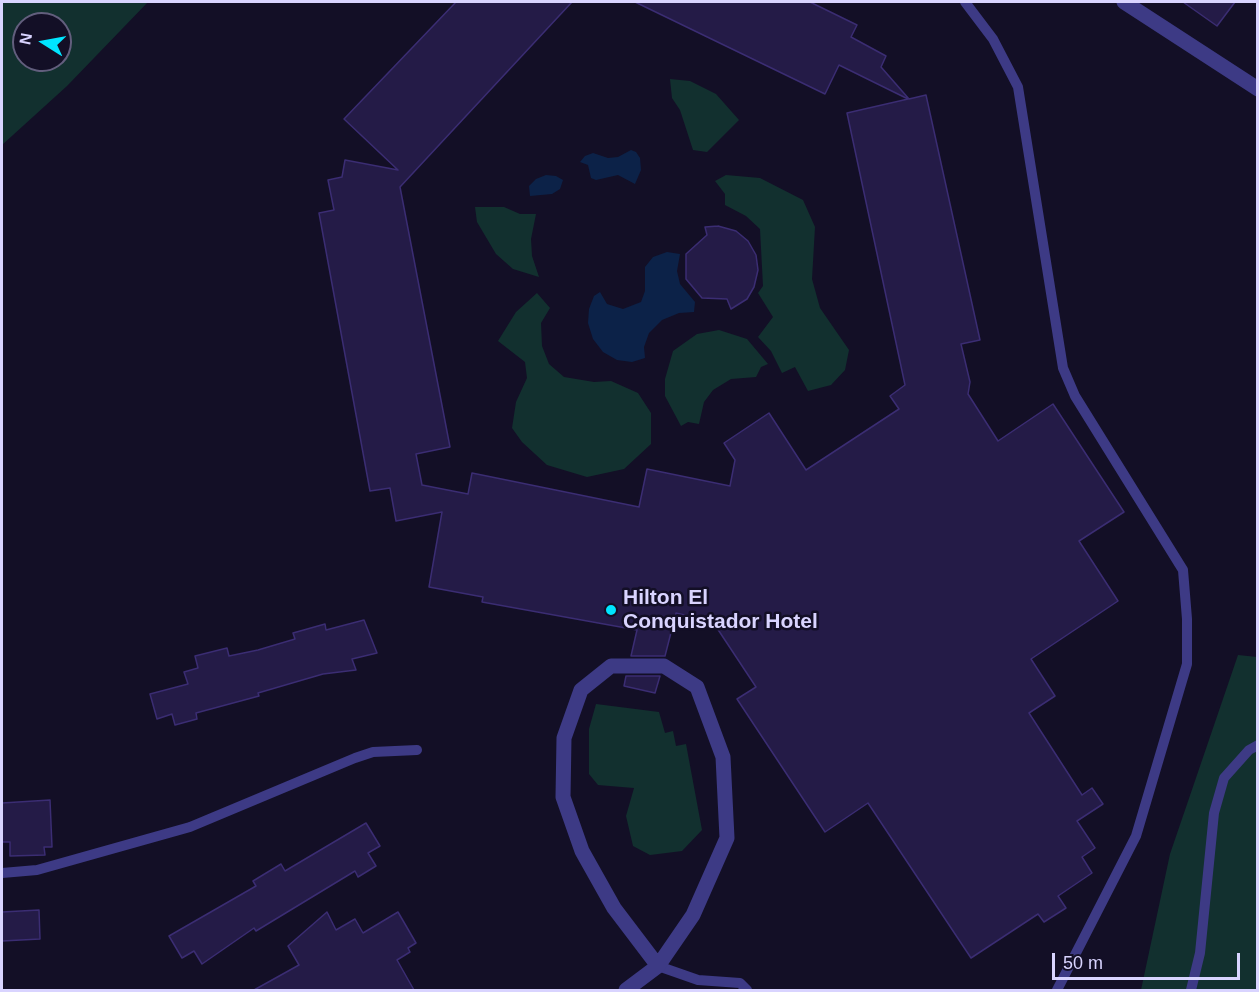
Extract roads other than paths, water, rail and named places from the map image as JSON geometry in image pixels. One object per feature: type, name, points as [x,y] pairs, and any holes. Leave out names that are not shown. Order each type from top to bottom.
[{"type":"street","points":[[1124,2],[1257,89]]},
{"type":"street","points":[[626,990],[658,966],[693,915],[727,838],[723,757],[697,687],[664,666],[611,666],[581,690],[564,738],[563,797],[582,851],[614,908],[658,966]]},
{"type":"lane","points":[[965,2],[993,39],[1018,87],[1063,368],[1075,396],[1182,570],[1187,619],[1187,664],[1136,836],[1057,990]]},
{"type":"lane","points":[[1191,990],[1200,953],[1214,813],[1224,778],[1248,750],[1257,745]]},
{"type":"lane","points":[[2,873],[37,870],[190,826],[373,752],[417,750]]},
{"type":"lane","points":[[658,966],[698,980],[740,983],[747,990]]},
{"type":"water","points":[[631,150],[636,152],[640,158],[641,170],[635,184],[618,175],[596,180],[591,178],[588,165],[580,162],[585,156],[593,153],[608,158],[618,157]]},
{"type":"water","points":[[546,175],[556,176],[563,180],[560,189],[552,194],[530,196],[529,186],[536,179]]},
{"type":"water","points":[[667,252],[680,254],[677,271],[680,284],[695,302],[694,312],[679,313],[662,320],[649,333],[644,347],[645,358],[632,362],[617,360],[603,352],[593,339],[588,323],[589,309],[594,296],[600,292],[607,304],[623,309],[641,302],[645,291],[645,267],[653,257]]},
{"type":"place","name":"Hilton El Conquistador Hotel","points":[[611,610]]}]
